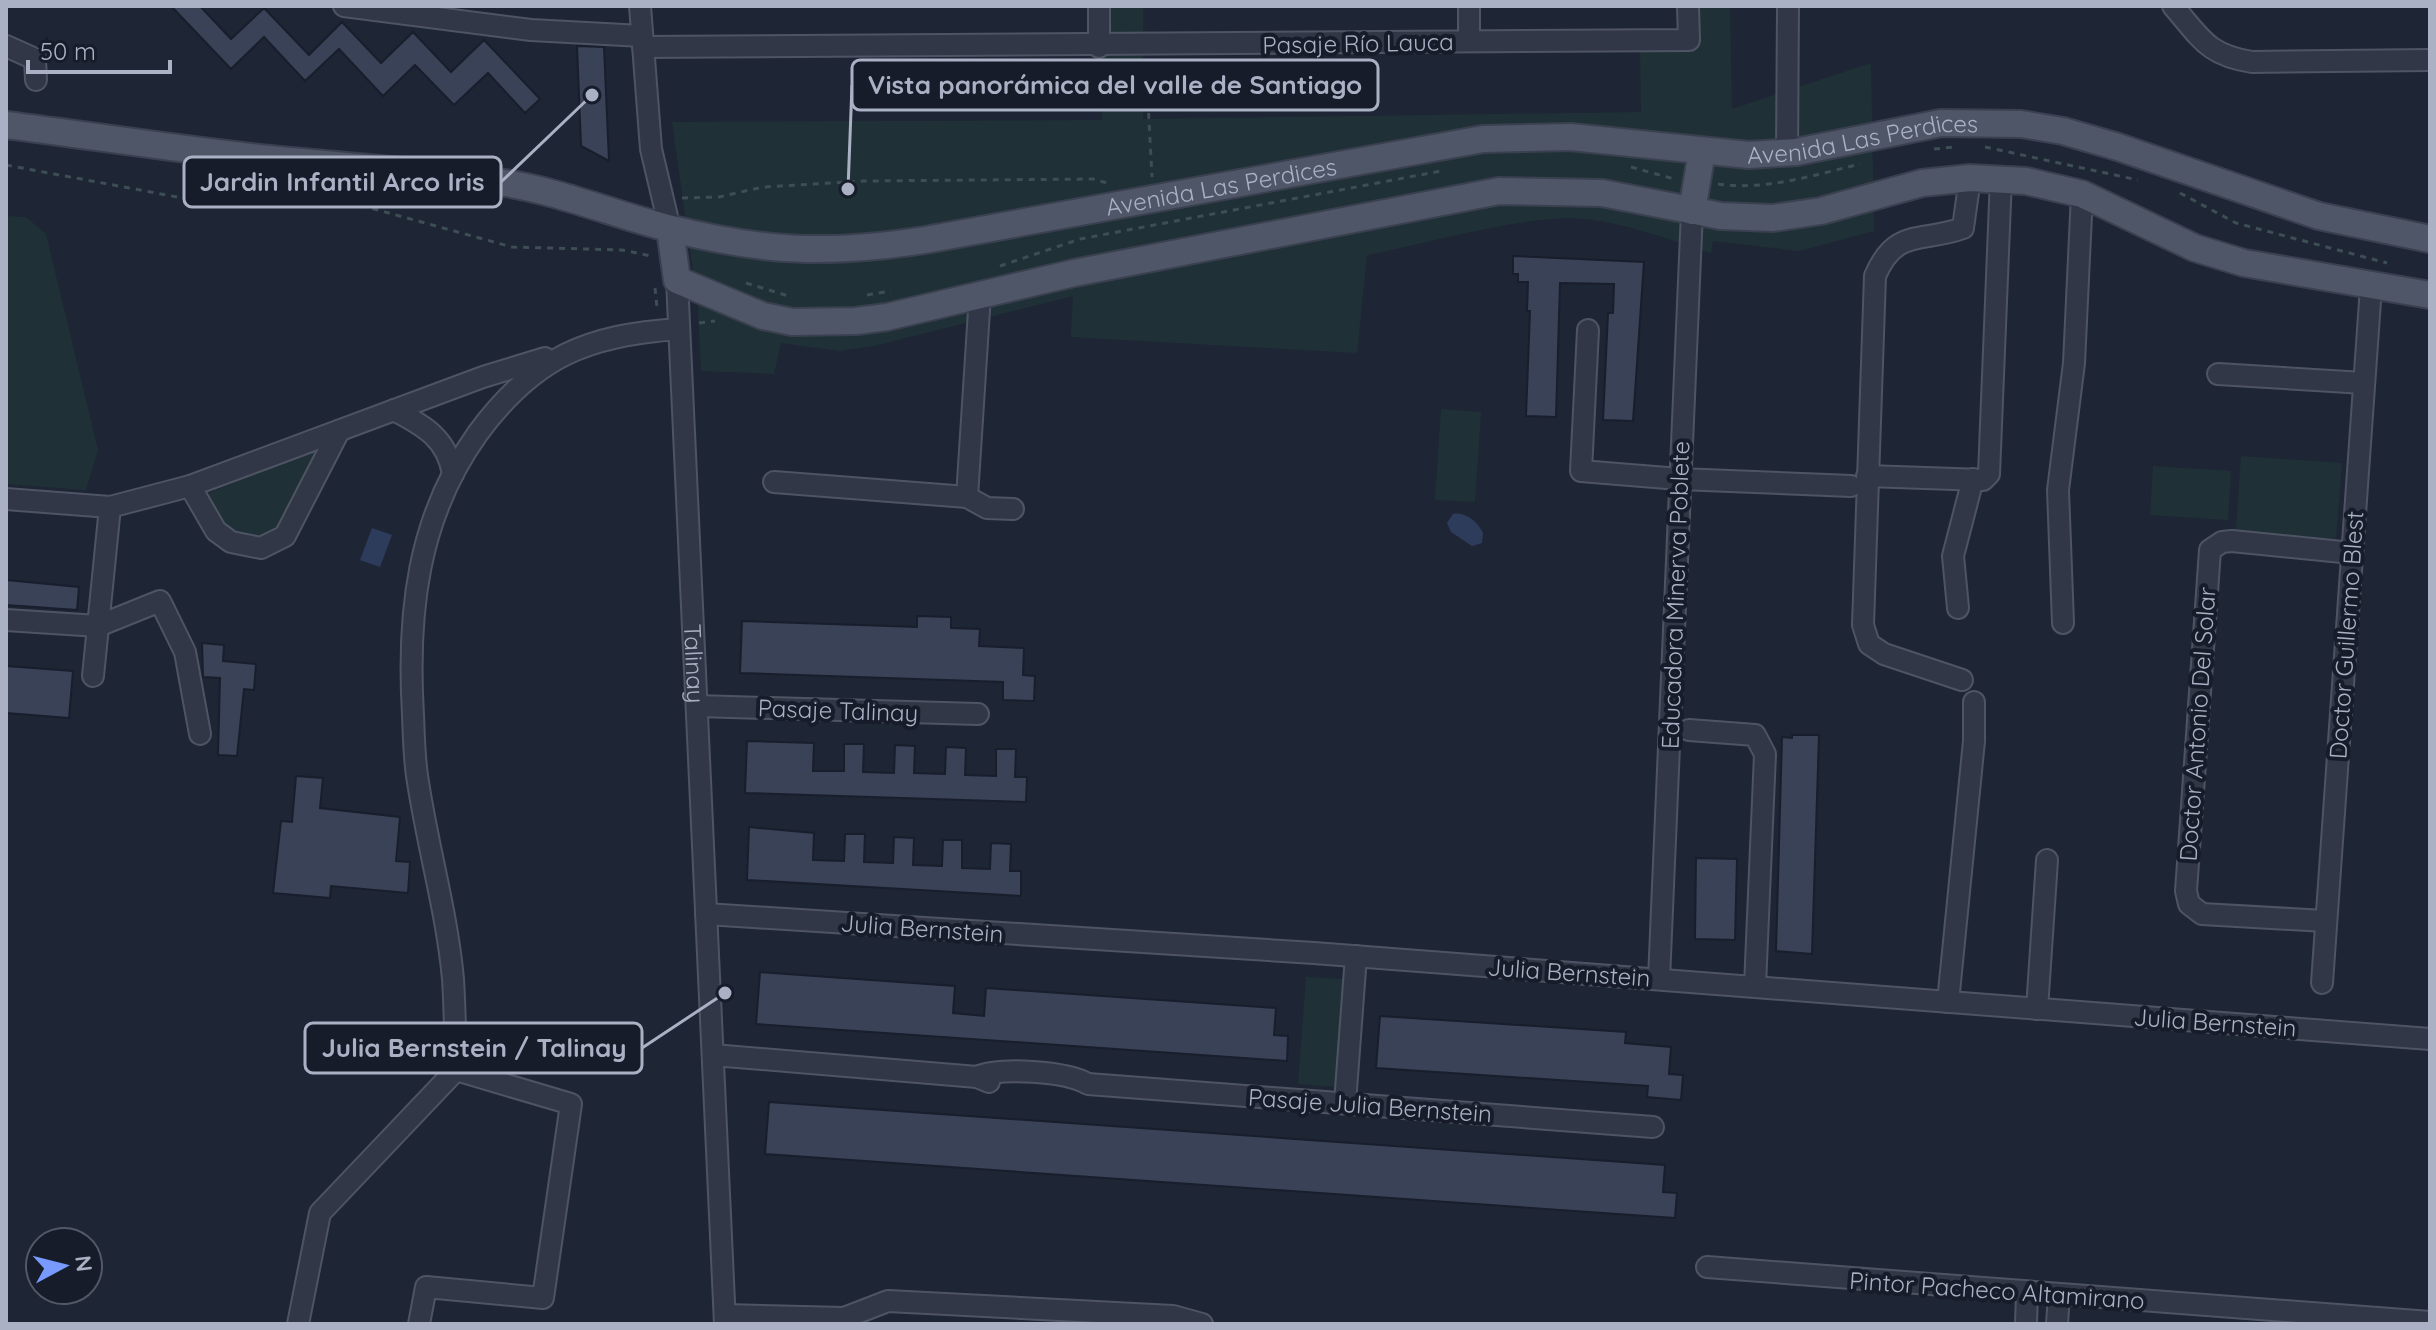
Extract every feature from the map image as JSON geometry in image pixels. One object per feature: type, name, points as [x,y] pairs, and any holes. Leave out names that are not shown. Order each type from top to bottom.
[{"type":"main road","name":"Avenida Las Perdices","points":[[6,125],[267,159],[506,183],[584,200],[670,229],[795,251],[837,252],[925,240],[1143,198],[1483,139],[1571,137],[1702,151],[1787,153],[1941,123],[2021,124],[2063,131],[2118,147],[2319,216],[2430,239]]},
{"type":"main road","points":[[1692,211],[1702,151]]},
{"type":"main road","points":[[666,281],[763,316],[815,323],[887,317],[1074,273],[1499,191],[1602,193],[1692,211],[1747,218],[1800,215],[1922,183],[2001,178],[2082,194],[2195,248],[2219,256],[2371,287],[2430,295]]},
{"type":"main road","name":"Talinay","points":[[666,281],[670,229]]},
{"type":"street","name":"Pasaje Río Lauca","points":[[344,6],[643,42],[1099,47],[1689,40],[1688,6]]},
{"type":"street","name":"Talinay","points":[[640,6],[651,149],[670,229]]},
{"type":"street","points":[[1099,6],[1099,47]]},
{"type":"street","points":[[1469,6],[1469,41]]},
{"type":"street","points":[[1787,153],[1788,6]]},
{"type":"street","points":[[2173,6],[2213,51],[2228,58],[2252,62],[2430,60]]},
{"type":"street","points":[[6,46],[35,59],[36,80]]},
{"type":"street","points":[[1962,680],[1884,654],[1869,644],[1863,625],[1859,481],[1875,276],[1892,247],[1904,239],[1963,228],[1970,178]]},
{"type":"street","points":[[1588,330],[1581,471],[1679,479],[1983,480],[1989,474],[2001,178]]},
{"type":"street","points":[[2063,623],[2058,490],[2074,363],[2082,194]]},
{"type":"street","name":"Educadora Minerva Poblete","points":[[1659,979],[1692,211]]},
{"type":"street","name":"Talinay","points":[[666,281],[679,325],[725,1320]]},
{"type":"street","name":"Doctor Guillermo Blest","points":[[2322,983],[2371,287]]},
{"type":"street","points":[[967,497],[980,295]]},
{"type":"street","points":[[6,499],[110,507],[190,486],[394,410],[577,348],[629,333],[679,325]]},
{"type":"street","points":[[298,1324],[320,1213],[456,1070],[453,977],[417,779],[410,665],[413,600],[422,548],[439,499],[502,400],[532,372],[577,348]]},
{"type":"street","points":[[2218,374],[2364,383]]},
{"type":"street","points":[[394,410],[439,438],[449,453],[453,474]]},
{"type":"street","points":[[190,486],[216,531],[231,542],[261,548],[285,536],[339,431]]},
{"type":"street","points":[[1958,608],[1953,556],[1973,479]]},
{"type":"street","points":[[774,482],[967,497],[987,508],[1013,509]]},
{"type":"street","points":[[93,676],[110,507]]},
{"type":"street","name":"Doctor Antonio Del Solar","points":[[2325,921],[2202,914],[2189,904],[2186,891],[2208,565],[2210,550],[2222,542],[2352,553]]},
{"type":"street","points":[[6,620],[98,626],[160,601],[185,652],[200,734]]},
{"type":"street","points":[[1948,1002],[1974,741],[1974,702]]},
{"type":"street","name":"Pasaje Talinay","points":[[697,706],[978,714]]},
{"type":"street","points":[[1689,730],[1755,735],[1762,742],[1765,754],[1755,986]]},
{"type":"street","points":[[2037,1009],[2047,860]]},
{"type":"street","name":"Julia Bernstein","points":[[706,914],[1356,956],[2430,1039]]},
{"type":"street","points":[[1345,1103],[1356,956]]},
{"type":"street","name":"Pasaje Julia Bernstein","points":[[713,1055],[977,1077],[998,1084],[1068,1088],[1088,1084],[1653,1127]]},
{"type":"street","points":[[419,1324],[426,1287],[543,1298],[567,1134],[571,1104],[456,1070]]},
{"type":"street","name":"Pintor Pacheco Altamirano","points":[[1707,1267],[2430,1322]]},
{"type":"street","points":[[2026,1324],[2027,1292]]},
{"type":"street","points":[[2057,1324],[2059,1295]]},
{"type":"street","points":[[725,1320],[844,1318],[888,1301],[1173,1316],[1202,1324]]},
{"type":"path","points":[[684,198],[719,197],[763,187],[865,181],[1093,179],[1143,198],[1146,46]]},
{"type":"path","points":[[6,165],[204,202],[320,194],[512,247],[622,250],[651,255],[653,269]]},
{"type":"path","points":[[666,281],[659,323],[679,325]]},
{"type":"shaded area","points":[[1100,6],[1143,6],[1143,119],[1641,112],[1640,49],[1696,46],[1695,6],[1730,6],[1732,109],[1871,63],[1874,231],[1799,251],[1713,241],[1711,253],[1618,225],[1563,218],[1508,225],[1367,255],[1357,353],[1071,337],[1073,296],[874,346],[839,351],[781,343],[774,374],[701,371],[698,305],[672,122],[1102,120]]},
{"type":"shaded area","points":[[6,216],[26,217],[46,234],[98,450],[86,490],[6,484]]},
{"type":"shaded area","points":[[1441,409],[1481,412],[1475,502],[1435,500]]},
{"type":"shaded area","points":[[318,449],[321,453],[280,526],[262,538],[238,537],[212,512],[205,499],[211,492]]},
{"type":"shaded area","points":[[2241,456],[2342,463],[2336,539],[2236,531]]},
{"type":"shaded area","points":[[2153,466],[2231,471],[2228,520],[2150,515]]},
{"type":"shaded area","points":[[1306,977],[1343,979],[1335,1087],[1298,1084]]},
{"type":"water","points":[[1453,514],[1462,514],[1478,525],[1483,533],[1482,543],[1472,546],[1451,532],[1447,523]]},
{"type":"water","points":[[372,528],[392,535],[380,567],[360,560]]},
{"type":"building","points":[[171,6],[200,6],[231,39],[264,8],[309,55],[342,22],[381,63],[413,32],[451,72],[484,40],[540,99],[525,113],[488,73],[454,105],[415,65],[383,96],[339,49],[305,81],[264,37],[231,69]]},
{"type":"building","points":[[577,46],[604,47],[609,161],[581,146]]},
{"type":"building","points":[[1513,256],[1644,262],[1633,421],[1603,420],[1608,313],[1613,313],[1614,284],[1560,283],[1556,417],[1526,416],[1530,311],[1527,311],[1528,282],[1518,282],[1518,274],[1513,274]]},
{"type":"building","points":[[6,580],[79,587],[77,610],[6,605]]},
{"type":"building","points":[[917,616],[951,617],[951,628],[980,629],[979,646],[1024,648],[1023,675],[1035,676],[1034,701],[1003,700],[1003,682],[740,673],[742,621],[917,627]]},
{"type":"building","points":[[202,643],[224,645],[223,661],[256,664],[254,690],[244,689],[237,756],[218,755],[220,678],[203,677]]},
{"type":"building","points":[[6,666],[73,671],[69,718],[6,713]]},
{"type":"building","points":[[1792,735],[1819,735],[1812,954],[1776,951],[1782,737],[1792,738]]},
{"type":"building","points":[[747,741],[814,743],[813,771],[844,771],[844,744],[864,744],[863,772],[894,773],[895,745],[915,746],[914,773],[945,774],[946,747],[966,748],[965,775],[996,776],[996,749],[1016,749],[1015,777],[1027,777],[1026,802],[745,793]]},
{"type":"building","points":[[296,776],[323,778],[320,808],[400,817],[396,861],[410,862],[408,893],[331,886],[330,898],[273,893],[281,821],[292,822]]},
{"type":"building","points":[[749,827],[814,833],[813,860],[844,861],[845,834],[865,834],[864,862],[893,863],[894,837],[914,838],[913,865],[942,866],[943,840],[962,840],[962,868],[990,869],[991,843],[1011,844],[1010,871],[1021,871],[1021,896],[747,880]]},
{"type":"building","points":[[1696,858],[1737,859],[1735,940],[1695,939]]},
{"type":"building","points":[[760,972],[955,986],[953,1013],[984,1016],[986,988],[1276,1008],[1274,1035],[1288,1036],[1287,1061],[756,1024]]},
{"type":"building","points":[[1380,1016],[1626,1032],[1625,1043],[1671,1047],[1669,1074],[1683,1075],[1681,1100],[1647,1097],[1648,1086],[1376,1068]]},
{"type":"building","points":[[769,1102],[1665,1165],[1663,1192],[1677,1193],[1675,1218],[765,1154]]},
{"type":"place","name":"Jardin Infantil Arco Iris","points":[[592,95]]},
{"type":"place","name":"Vista panorámica del valle de Santiago","points":[[848,189]]},
{"type":"place","name":"Julia Bernstein / Talinay","points":[[725,993]]}]
